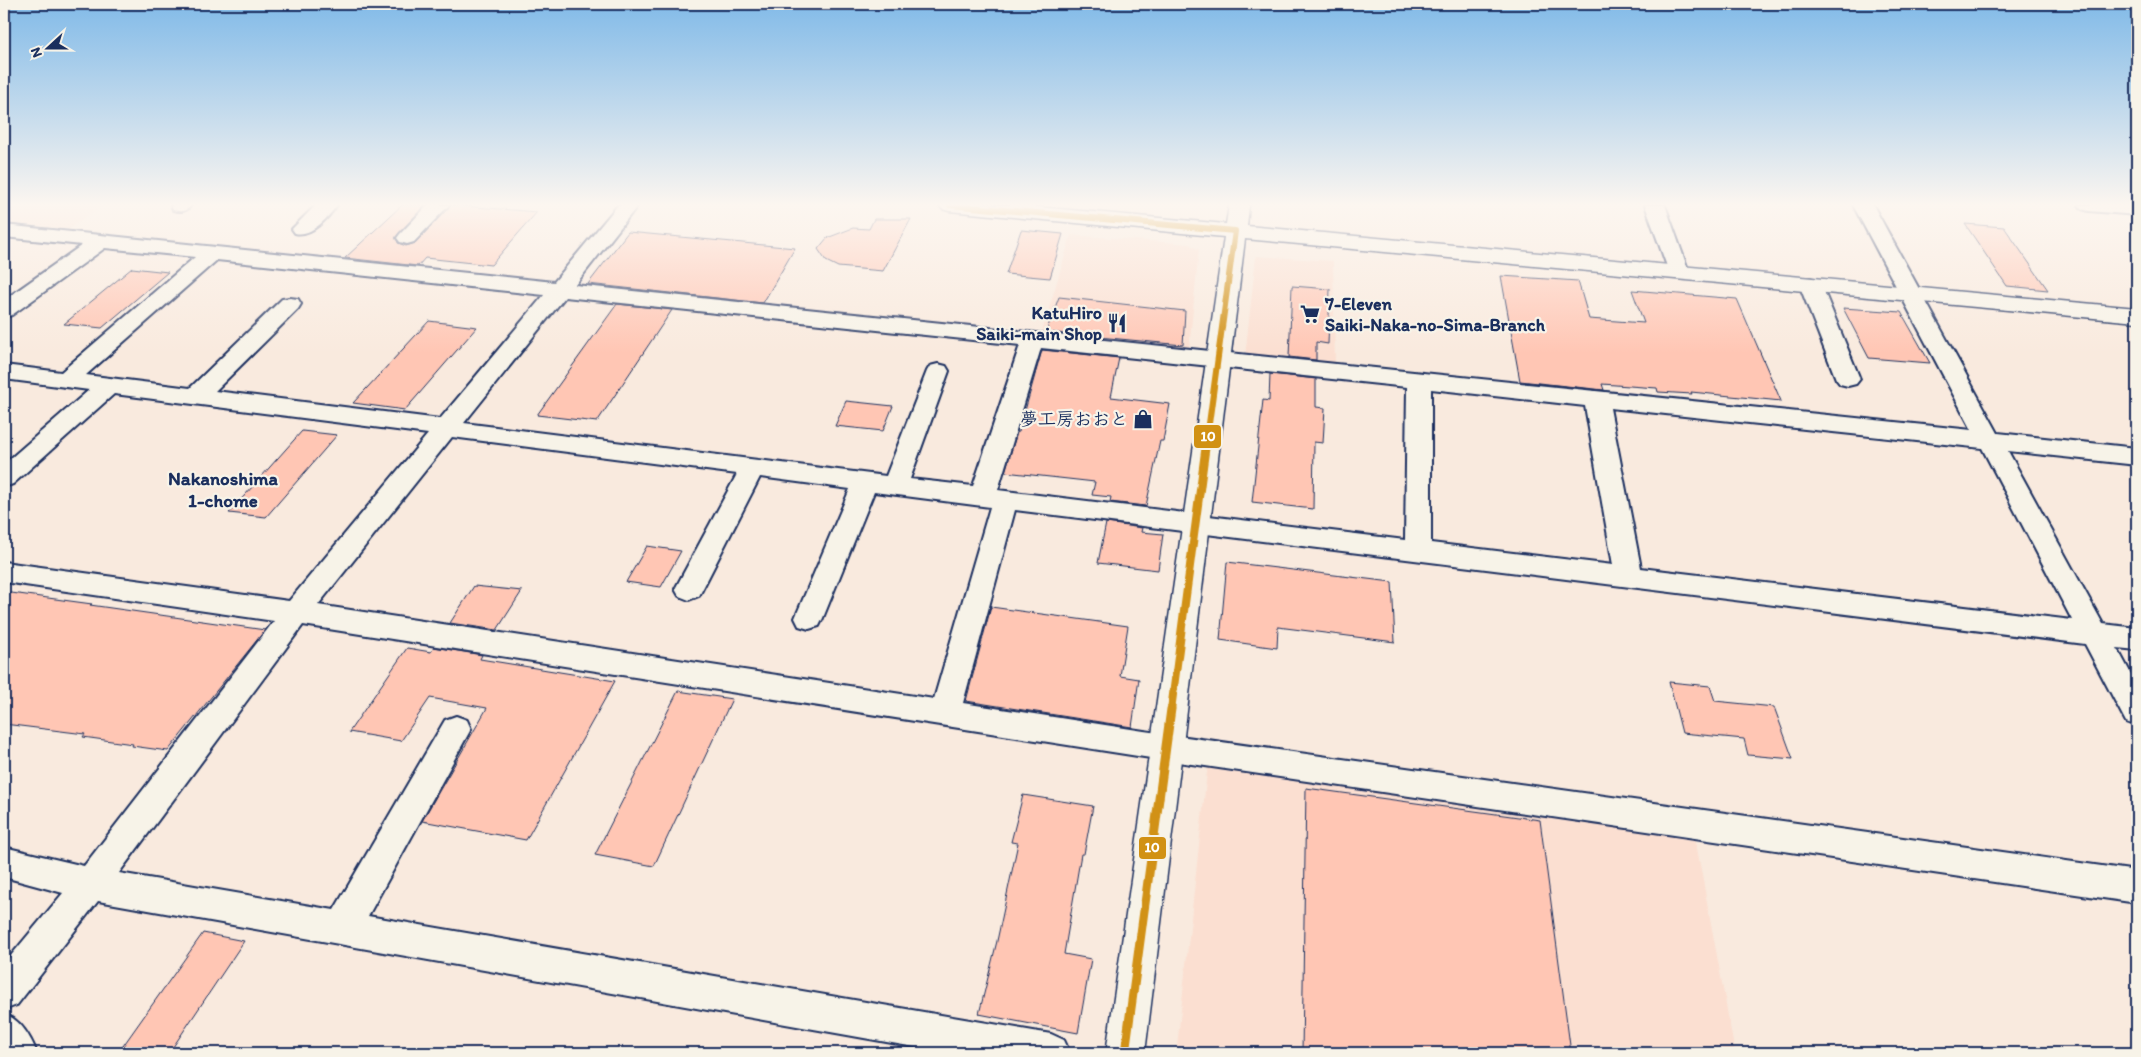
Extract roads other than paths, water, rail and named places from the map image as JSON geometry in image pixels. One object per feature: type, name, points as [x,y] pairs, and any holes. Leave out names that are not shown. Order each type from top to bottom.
[{"type":"street","points":[[4,310],[82,254]]},
{"type":"street","points":[[66,380],[210,254]]},
{"type":"street","points":[[225,254],[2137,456]]},
{"type":"street","points":[[4,992],[91,884],[296,613],[587,254]]},
{"type":"street","points":[[1125,1053],[1232,254]]},
{"type":"street","points":[[1534,254],[1679,272],[2137,314]]},
{"type":"street","points":[[1673,254],[1679,272]]},
{"type":"street","points":[[1889,254],[2137,714]]},
{"type":"street","points":[[1810,284],[1848,379]]},
{"type":"street","points":[[196,396],[290,304]]},
{"type":"street","points":[[945,713],[994,498],[1033,339]]},
{"type":"street","points":[[895,485],[938,371]]},
{"type":"street","points":[[4,372],[1196,524],[2137,639]]},
{"type":"street","points":[[1418,551],[1419,380]]},
{"type":"street","points":[[4,478],[109,385]]},
{"type":"street","points":[[1596,398],[1629,577]]},
{"type":"street","points":[[689,589],[752,467]]},
{"type":"street","points":[[809,618],[866,481]]},
{"type":"street","points":[[4,572],[296,613],[1166,747],[2137,887]]},
{"type":"street","points":[[343,928],[456,729]]},
{"type":"street","points":[[4,862],[91,884],[1051,1053]]},
{"type":"street","points":[[4,1032],[18,1053]]},
{"type":"place","name":"7-Eleven Saiki-Naka-no-Sima-Branch","points":[[1310,314]]},
{"type":"place","name":"KatuHiro Saiki-main Shop","points":[[1117,323]]},
{"type":"place","name":"夢工房おおと","points":[[1143,419]]},
{"type":"district","name":"Nakanoshima 1-chome","points":[[223,489]]}]
